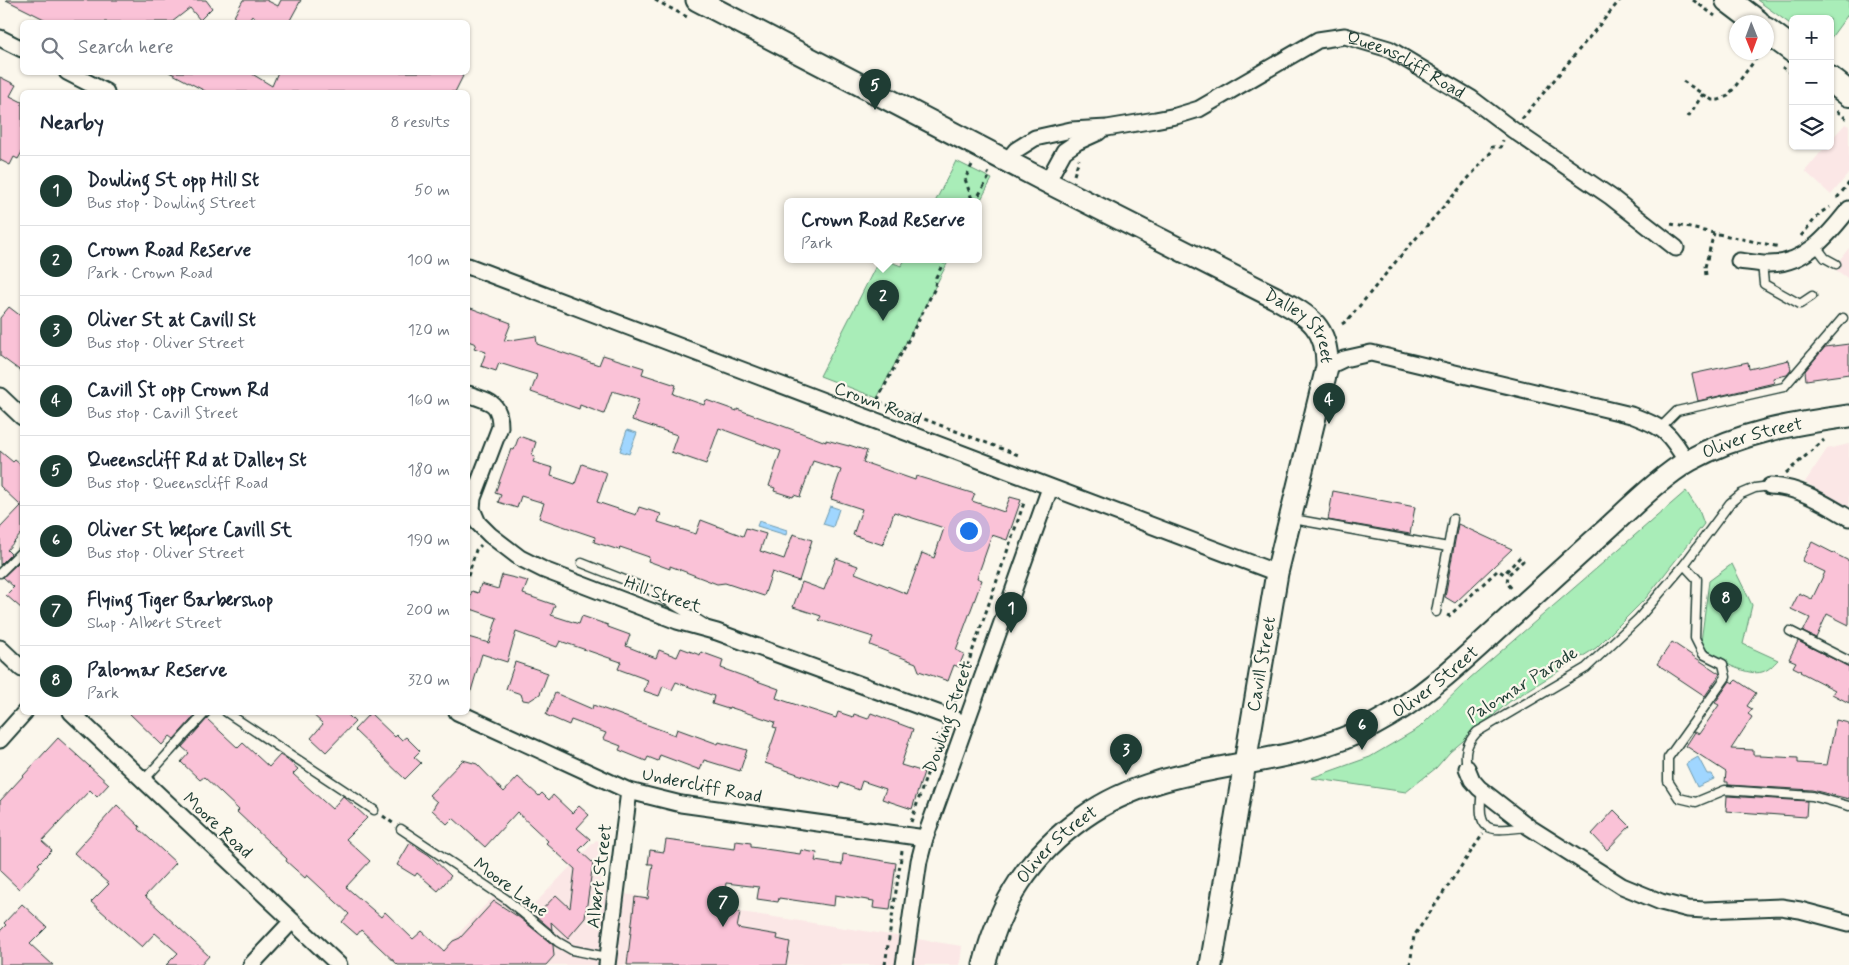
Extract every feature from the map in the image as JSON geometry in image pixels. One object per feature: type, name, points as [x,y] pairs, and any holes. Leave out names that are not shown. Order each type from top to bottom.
[{"type":"main road","points":[[697,0],[1047,182]]},
{"type":"main road","points":[[1728,0],[1748,15]]},
{"type":"main road","points":[[1774,36],[1789,47]]},
{"type":"main road","points":[[1834,83],[1849,94]]},
{"type":"main road","name":"Dalley Street","points":[[1047,182],[1297,310],[1312,322],[1321,333],[1326,346],[1327,367]]},
{"type":"main road","name":"Cavill Street","points":[[1211,965],[1277,573],[1327,367]]},
{"type":"main road","name":"Oliver Street","points":[[984,965],[994,931],[1015,888],[1041,854],[1063,832],[1109,801],[1155,782],[1313,748],[1372,726],[1421,695],[1483,642],[1615,521],[1667,476],[1687,462],[1733,439],[1781,426],[1849,416]]},
{"type":"street","name":"Queenscliff Road","points":[[1008,161],[1016,150],[1035,138],[1072,130],[1107,128],[1176,116],[1199,109],[1318,40],[1345,36],[1390,49],[1472,99],[1513,130],[1611,197],[1676,248]]},
{"type":"street","points":[[0,38],[20,48]]},
{"type":"street","points":[[73,75],[102,90]]},
{"type":"street","name":"Queenscliff Road","points":[[1047,182],[1064,151],[1077,142],[1107,128]]},
{"type":"street","points":[[1739,261],[1782,262],[1809,253],[1848,214]]},
{"type":"street","name":"Crown Road","points":[[470,267],[1277,573]]},
{"type":"street","name":"Dalley Street","points":[[1327,367],[1344,359],[1371,353],[1631,415],[1661,427],[1676,443],[1687,462]]},
{"type":"street","name":"Hill Street","points":[[470,395],[494,404],[500,414],[500,427],[473,498],[472,509],[478,523],[490,535],[520,558],[544,570],[677,622],[717,632],[965,723]]},
{"type":"street","points":[[0,396],[20,415]]},
{"type":"street","name":"Palomar Parade","points":[[1770,486],[1785,487],[1797,491],[1822,502],[1849,518]]},
{"type":"street","name":"Dowling Street","points":[[904,965],[925,838],[1050,488]]},
{"type":"street","points":[[0,648],[20,667]]},
{"type":"street","points":[[0,740],[23,715]]},
{"type":"street","name":"Moore Road","points":[[74,715],[340,965]]},
{"type":"street","name":"Undercliff Road","points":[[464,715],[629,791],[681,804],[925,838]]},
{"type":"street","name":"Palomar Parade","points":[[1467,768],[1472,780],[1482,790],[1529,827],[1622,886],[1677,907],[1705,910],[1780,907],[1800,910],[1849,923]]},
{"type":"street","name":"Albert Street","points":[[607,961],[629,791]]},
{"type":"street","points":[[251,965],[292,921]]},
{"type":"lane","points":[[1816,246],[1825,258],[1836,264]]},
{"type":"lane","points":[[1762,263],[1764,284],[1800,304],[1812,296]]},
{"type":"lane","points":[[1661,427],[1676,411],[1784,387],[1843,318]]},
{"type":"lane","name":"Palomar Parade","points":[[1467,768],[1465,750],[1469,741],[1477,732],[1586,668],[1638,619],[1684,566],[1730,503],[1742,494],[1755,488],[1770,486]]},
{"type":"lane","points":[[1290,518],[1448,547]]},
{"type":"lane","points":[[1436,612],[1454,519]]},
{"type":"lane","points":[[0,573],[20,553]]},
{"type":"lane","points":[[582,563],[650,590],[717,632]]},
{"type":"lane","points":[[1684,566],[1697,580],[1694,638],[1703,654],[1723,664],[1726,677],[1668,758],[1668,781],[1679,798],[1696,802],[1725,790],[1812,796],[1849,806]]},
{"type":"lane","points":[[1790,632],[1849,661]]},
{"type":"lane","points":[[143,781],[203,715]]},
{"type":"lane","points":[[231,715],[374,810]]},
{"type":"lane","points":[[1482,790],[1481,821],[1487,828],[1499,830],[1529,827]]},
{"type":"lane","name":"Moore Lane","points":[[401,829],[506,899],[558,942],[572,950],[607,961]]},
{"type":"path","points":[[1526,113],[1620,0]]},
{"type":"path","points":[[1683,82],[1712,100],[1728,96],[1756,60]]},
{"type":"path","points":[[1688,117],[1703,94]]},
{"type":"path","points":[[1834,109],[1849,121]]},
{"type":"path","points":[[1342,324],[1348,320],[1398,259],[1492,151],[1492,147],[1501,147],[1501,142]]},
{"type":"path","points":[[1074,175],[1081,155]]},
{"type":"path","points":[[972,165],[965,179],[972,198]]},
{"type":"path","points":[[976,198],[990,175]]},
{"type":"path","points":[[1797,242],[1820,213],[1829,208],[1849,183]]},
{"type":"path","points":[[1670,224],[1786,248]]},
{"type":"path","points":[[1706,275],[1705,267],[1714,233]]},
{"type":"path","points":[[943,263],[936,276],[935,288],[877,402],[1021,456]]},
{"type":"path","points":[[1770,486],[1824,440]]},
{"type":"path","points":[[954,704],[1025,500]]},
{"type":"path","points":[[470,570],[476,550]]},
{"type":"path","points":[[1436,612],[1450,616],[1498,570],[1504,574],[1520,557],[1523,561],[1508,575],[1507,583],[1513,590]]},
{"type":"path","points":[[911,823],[930,765],[945,729]]},
{"type":"path","points":[[1410,965],[1414,936],[1487,828]]},
{"type":"path","points":[[885,965],[902,851]]},
{"type":"shaded area","points":[[1845,124],[1849,126],[1849,173],[1831,195],[1805,171],[1823,150],[1834,150],[1834,136]]},
{"type":"shaded area","points":[[1849,248],[1849,279],[1833,268]]},
{"type":"shaded area","points":[[1849,444],[1849,507],[1805,482],[1827,449]]},
{"type":"shaded area","points":[[596,840],[605,843],[599,890],[962,946],[960,965],[429,965],[494,896],[523,916]]},
{"type":"green space","points":[[1757,0],[1849,0],[1849,13],[1834,34],[1834,15],[1789,15],[1789,23]]},
{"type":"green space","points":[[956,161],[992,179],[982,198],[937,198]]},
{"type":"green space","points":[[877,263],[894,263],[901,266],[903,263],[947,263],[877,398],[820,376]]},
{"type":"green space","points":[[1686,491],[1700,513],[1704,524],[1646,598],[1596,648],[1509,702],[1450,752],[1436,768],[1406,792],[1311,778],[1370,757],[1419,728],[1470,678]]},
{"type":"green space","points":[[1732,564],[1752,605],[1743,644],[1778,660],[1769,669],[1762,672],[1750,672],[1729,665],[1711,654],[1701,642],[1709,581]]},
{"type":"water","points":[[627,430],[637,433],[629,454],[620,451]]},
{"type":"water","points":[[830,506],[839,509],[833,527],[823,524]]},
{"type":"water","points":[[759,521],[787,530],[786,535],[757,526]]},
{"type":"water","points":[[1698,757],[1707,774],[1712,774],[1714,779],[1697,787],[1686,764]]},
{"type":"building","points":[[6,0],[206,0],[212,8],[200,20],[190,8],[175,20],[46,20]]},
{"type":"building","points":[[243,0],[266,0],[278,6],[281,0],[301,0],[290,20],[260,20],[252,16],[249,20],[232,20]]},
{"type":"building","points":[[175,75],[254,75],[272,86],[277,75],[463,76],[456,90],[203,90]]},
{"type":"building","points":[[0,77],[16,85],[10,96],[20,101],[20,156],[18,159],[14,157],[10,165],[0,160]]},
{"type":"building","points":[[9,307],[20,315],[20,371],[0,356],[0,318]]},
{"type":"building","points":[[470,308],[511,323],[504,341],[536,336],[537,344],[599,365],[603,355],[644,368],[642,374],[676,385],[673,394],[704,405],[706,400],[737,411],[737,409],[826,442],[826,440],[849,445],[867,451],[863,462],[915,480],[916,476],[975,494],[972,501],[1004,512],[1010,497],[1021,500],[1007,540],[992,535],[977,578],[982,580],[956,650],[964,654],[959,667],[954,665],[948,681],[919,671],[916,663],[870,645],[873,637],[819,620],[821,616],[793,607],[802,582],[824,590],[836,558],[858,566],[855,573],[907,594],[922,553],[934,558],[944,528],[894,512],[883,545],[853,535],[862,509],[831,499],[841,470],[813,461],[800,497],[794,495],[793,497],[774,491],[775,488],[769,486],[781,451],[719,428],[706,464],[671,452],[677,435],[632,420],[639,399],[612,391],[604,414],[580,405],[579,409],[531,392],[537,375],[499,363],[496,371],[481,366],[486,352],[474,348],[476,344],[470,342]]},
{"type":"building","points":[[1849,344],[1849,374],[1806,380],[1805,371],[1825,347]]},
{"type":"building","points":[[1789,360],[1791,370],[1787,375],[1773,378],[1774,383],[1698,401],[1692,374],[1748,362],[1749,369]]},
{"type":"building","points":[[519,436],[536,442],[532,455],[535,457],[533,462],[553,468],[551,476],[575,484],[582,464],[607,473],[597,502],[636,515],[639,507],[661,514],[658,522],[696,534],[701,520],[743,536],[746,528],[766,534],[760,551],[784,559],[793,534],[812,540],[799,581],[772,572],[764,596],[725,583],[717,584],[670,566],[670,569],[648,561],[649,557],[620,547],[619,550],[594,542],[595,537],[539,518],[544,503],[521,496],[517,508],[498,502],[501,495],[495,493],[511,449],[514,450]]},
{"type":"building","points":[[0,451],[13,462],[15,460],[20,464],[20,505],[0,486]]},
{"type":"building","points":[[1333,491],[1415,507],[1410,534],[1328,520]]},
{"type":"building","points":[[20,507],[20,535],[7,550],[11,554],[0,565],[0,528]]},
{"type":"building","points":[[1458,524],[1512,549],[1455,603],[1445,597]]},
{"type":"building","points":[[1812,542],[1849,561],[1849,625],[1827,614],[1816,638],[1803,632],[1810,618],[1791,609],[1799,593],[1812,599],[1825,572],[1802,561]]},
{"type":"building","points":[[20,563],[20,607],[6,595],[14,587],[3,577]]},
{"type":"building","points":[[502,575],[528,581],[523,594],[555,605],[551,615],[579,624],[582,616],[608,625],[608,627],[630,635],[626,646],[656,658],[659,650],[677,657],[681,648],[700,655],[701,652],[723,660],[721,668],[779,689],[776,698],[836,718],[838,712],[853,717],[854,714],[868,719],[871,713],[913,729],[901,765],[924,772],[912,809],[882,799],[886,789],[862,781],[859,790],[841,783],[839,788],[765,763],[777,728],[773,727],[775,722],[729,707],[728,709],[712,704],[714,696],[676,682],[672,690],[663,686],[659,696],[644,691],[648,680],[618,669],[621,662],[560,641],[557,647],[516,632],[507,662],[482,654],[470,691],[470,638],[489,643],[497,618],[470,609],[470,598],[472,591],[478,593],[481,584],[498,589]]},
{"type":"building","points":[[1798,641],[1849,667],[1849,703],[1832,694],[1835,690],[1793,667],[1796,662],[1789,659]]},
{"type":"building","points":[[1672,642],[1720,674],[1705,696],[1657,664]]},
{"type":"building","points":[[515,662],[548,673],[540,694],[529,701],[523,700],[521,694],[506,689]]},
{"type":"building","points":[[1736,680],[1756,693],[1747,706],[1752,709],[1748,714],[1752,717],[1731,749],[1753,750],[1753,755],[1760,756],[1798,758],[1798,763],[1827,765],[1836,720],[1849,723],[1849,799],[1812,790],[1728,785],[1728,782],[1725,782],[1726,772],[1686,746],[1695,732],[1699,734],[1719,705],[1715,703],[1730,681],[1733,683]]},
{"type":"building","points":[[555,693],[592,709],[593,705],[675,735],[677,729],[718,744],[719,742],[747,750],[740,771],[704,760],[700,770],[660,755],[658,761],[648,757],[646,761],[619,750],[621,746],[603,739],[606,733],[571,720],[569,725],[546,715]]},
{"type":"building","points":[[131,715],[195,715],[174,739],[170,736],[162,745]]},
{"type":"building","points":[[313,715],[348,715],[355,722],[326,752],[311,738],[323,724]]},
{"type":"building","points":[[368,715],[372,715],[395,737],[397,735],[402,740],[406,737],[420,751],[414,757],[421,763],[405,779],[354,730]]},
{"type":"building","points":[[207,719],[238,748],[243,743],[269,767],[280,755],[286,759],[298,769],[293,774],[332,809],[343,796],[367,818],[346,839],[370,861],[346,887],[381,917],[385,912],[413,939],[422,931],[444,951],[453,941],[460,938],[494,901],[520,918],[553,945],[554,956],[546,965],[398,965],[361,930],[357,935],[342,922],[349,914],[307,875],[305,878],[286,861],[287,859],[237,812],[239,810],[204,777],[200,780],[181,762],[189,753],[182,747]]},
{"type":"building","points":[[58,738],[109,784],[97,797],[90,790],[42,841],[52,850],[38,864],[40,866],[19,889],[0,871],[0,801]]},
{"type":"building","points":[[463,760],[477,764],[504,792],[518,777],[539,796],[542,793],[549,800],[553,795],[572,813],[579,806],[589,815],[577,828],[590,839],[579,850],[593,863],[585,918],[568,938],[551,922],[552,930],[536,916],[556,895],[570,908],[575,869],[546,843],[548,841],[517,812],[485,847],[453,818],[447,824],[432,810],[437,802],[429,795]]},
{"type":"building","points":[[1727,796],[1807,801],[1806,817],[1726,811]]},
{"type":"building","points":[[117,805],[140,827],[139,829],[176,863],[145,896],[209,956],[201,965],[166,965],[178,953],[155,933],[142,947],[91,902],[109,884],[74,853]]},
{"type":"building","points":[[1614,810],[1630,826],[1607,850],[1592,834]]},
{"type":"building","points":[[666,840],[735,849],[736,841],[751,843],[751,847],[800,854],[801,850],[817,853],[815,861],[842,865],[843,854],[896,863],[890,910],[873,908],[874,901],[835,895],[834,906],[779,898],[778,902],[757,899],[759,887],[726,883],[722,909],[740,912],[737,928],[778,935],[777,939],[790,942],[786,965],[627,965],[635,897],[648,899],[653,864],[648,864],[650,850],[664,852]]},
{"type":"building","points":[[410,843],[429,855],[451,876],[438,891],[417,873],[415,876],[397,865]]},
{"type":"building","points":[[22,904],[47,927],[30,944],[53,965],[0,965],[0,931],[6,925],[4,923]]},
{"type":"place","name":"Queenscliff Rd at Dalley St","points":[[875,110]]},
{"type":"place","name":"Crown Road Reserve","points":[[883,321]]},
{"type":"place","name":"Cavill St opp Crown Rd","points":[[1329,424]]},
{"type":"place","name":"Palomar Reserve","points":[[1726,623]]},
{"type":"place","name":"Dowling St opp Hill St","points":[[1011,633]]},
{"type":"place","name":"Oliver St before Cavill St","points":[[1362,750]]},
{"type":"place","name":"Oliver St at Cavill St","points":[[1126,775]]},
{"type":"place","name":"Flying Tiger Barbershop","points":[[723,927]]}]
